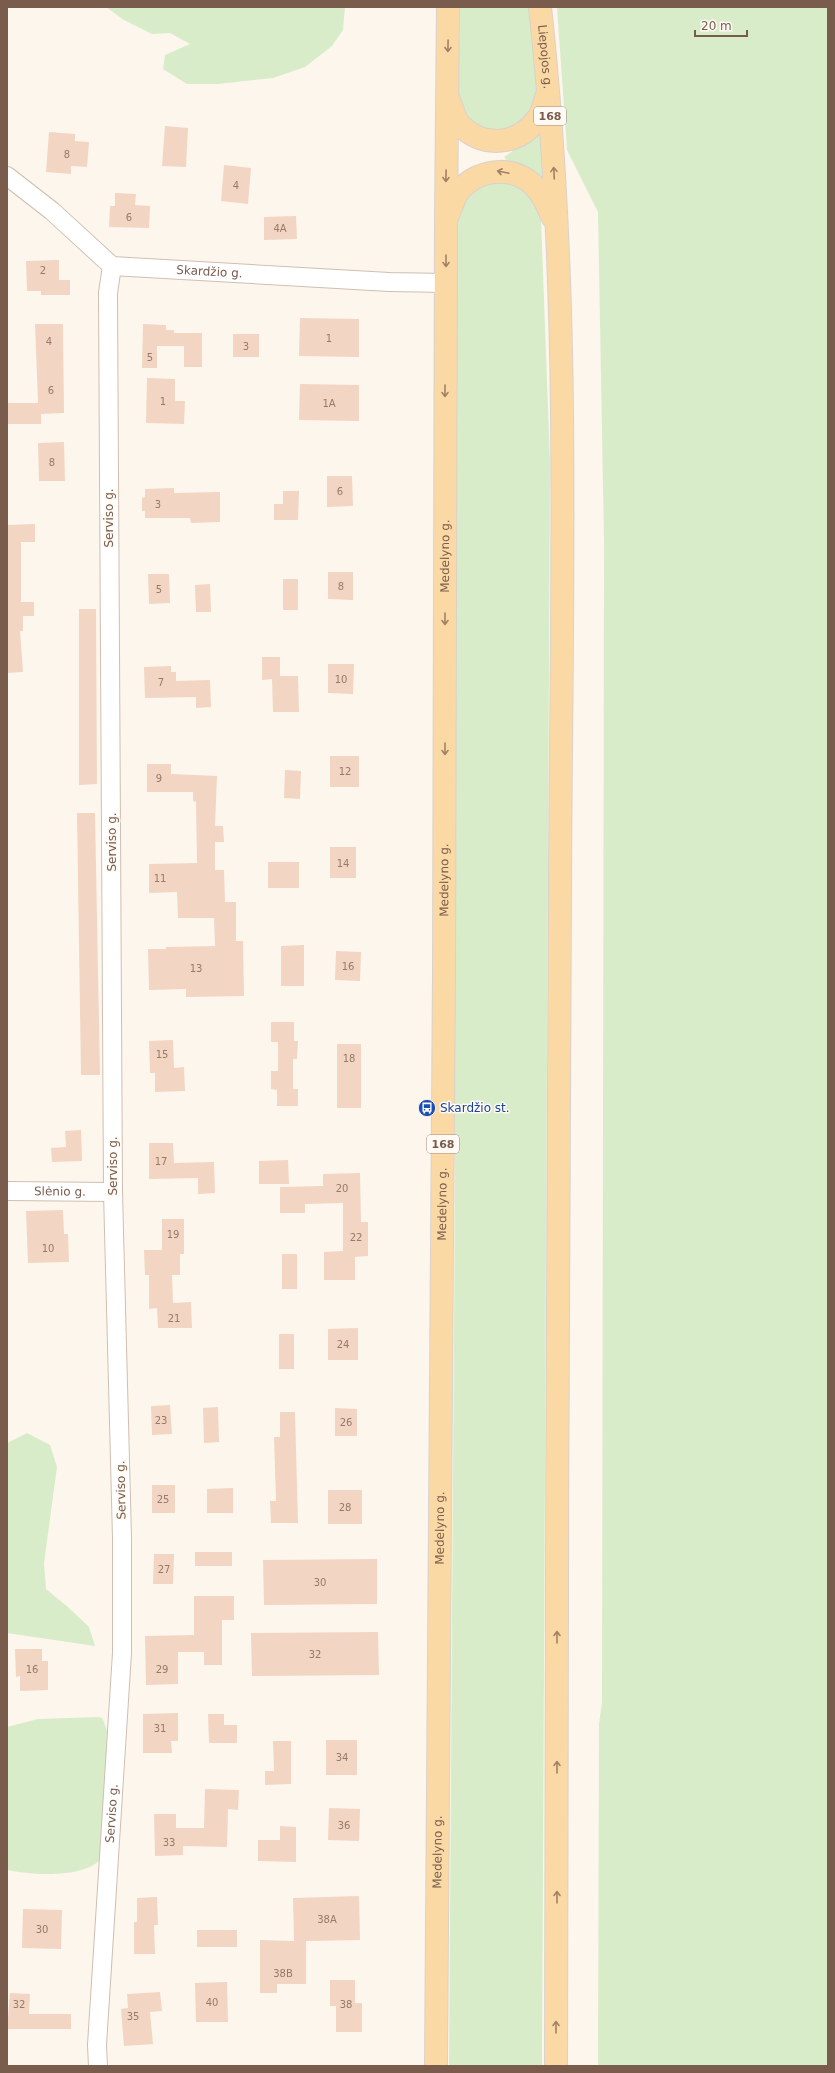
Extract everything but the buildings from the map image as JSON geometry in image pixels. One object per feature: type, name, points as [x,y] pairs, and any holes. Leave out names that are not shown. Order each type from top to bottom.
[{"type":"main road","name":"168","points":[[446,222],[448,7]]},
{"type":"main road","name":"Liepojos g.","points":[[540,7],[549,90],[557,226]]},
{"type":"main road","points":[[447,95],[459,124],[478,138],[500,142],[519,136],[539,118],[549,90]]},
{"type":"main road","points":[[446,222],[458,193],[475,177],[496,170],[522,176],[540,193],[557,226]]},
{"type":"main road","name":"Medelyno g.","points":[[436,2066],[444,975],[446,222]]},
{"type":"main road","name":"168","points":[[556,2066],[557,1261],[562,488],[557,226]]},
{"type":"street","points":[[7,176],[52,211],[112,266]]},
{"type":"street","name":"Skardžio g.","points":[[112,266],[389,282],[446,283]]},
{"type":"street","name":"Serviso g.","points":[[98,2066],[97,2045],[122,1653],[122,1538],[113,1192],[108,294],[112,266]]},
{"type":"street","name":"Slėnio g.","points":[[7,1191],[113,1192]]},
{"type":"green space","points":[[106,7],[345,7],[343,30],[332,46],[305,67],[273,78],[218,84],[187,84],[163,69],[165,55],[190,44],[170,33],[152,34],[124,20]]},
{"type":"green space","points":[[460,7],[531,7],[539,89],[529,119],[499,133],[467,124],[458,96]]},
{"type":"green space","points":[[557,7],[828,7],[828,2066],[598,2066],[599,1724],[602,1702],[604,542],[598,212],[567,150]]},
{"type":"green space","points":[[542,127],[546,181],[535,173],[507,161],[504,157],[528,141]]},
{"type":"green space","points":[[490,180],[510,183],[530,193],[538,208],[541,219],[550,461],[542,2066],[449,2066],[455,1185],[454,722],[458,217],[469,193]]},
{"type":"green space","points":[[27,1433],[50,1445],[57,1467],[44,1563],[46,1589],[89,1627],[95,1646],[7,1633],[7,1443]]},
{"type":"green space","points":[[100,1717],[103,1719],[107,1731],[102,1858],[94,1865],[83,1869],[57,1874],[7,1870],[7,1727],[38,1719]]},
{"type":"place","name":"Skardžio st.","points":[[427,1108]]}]
